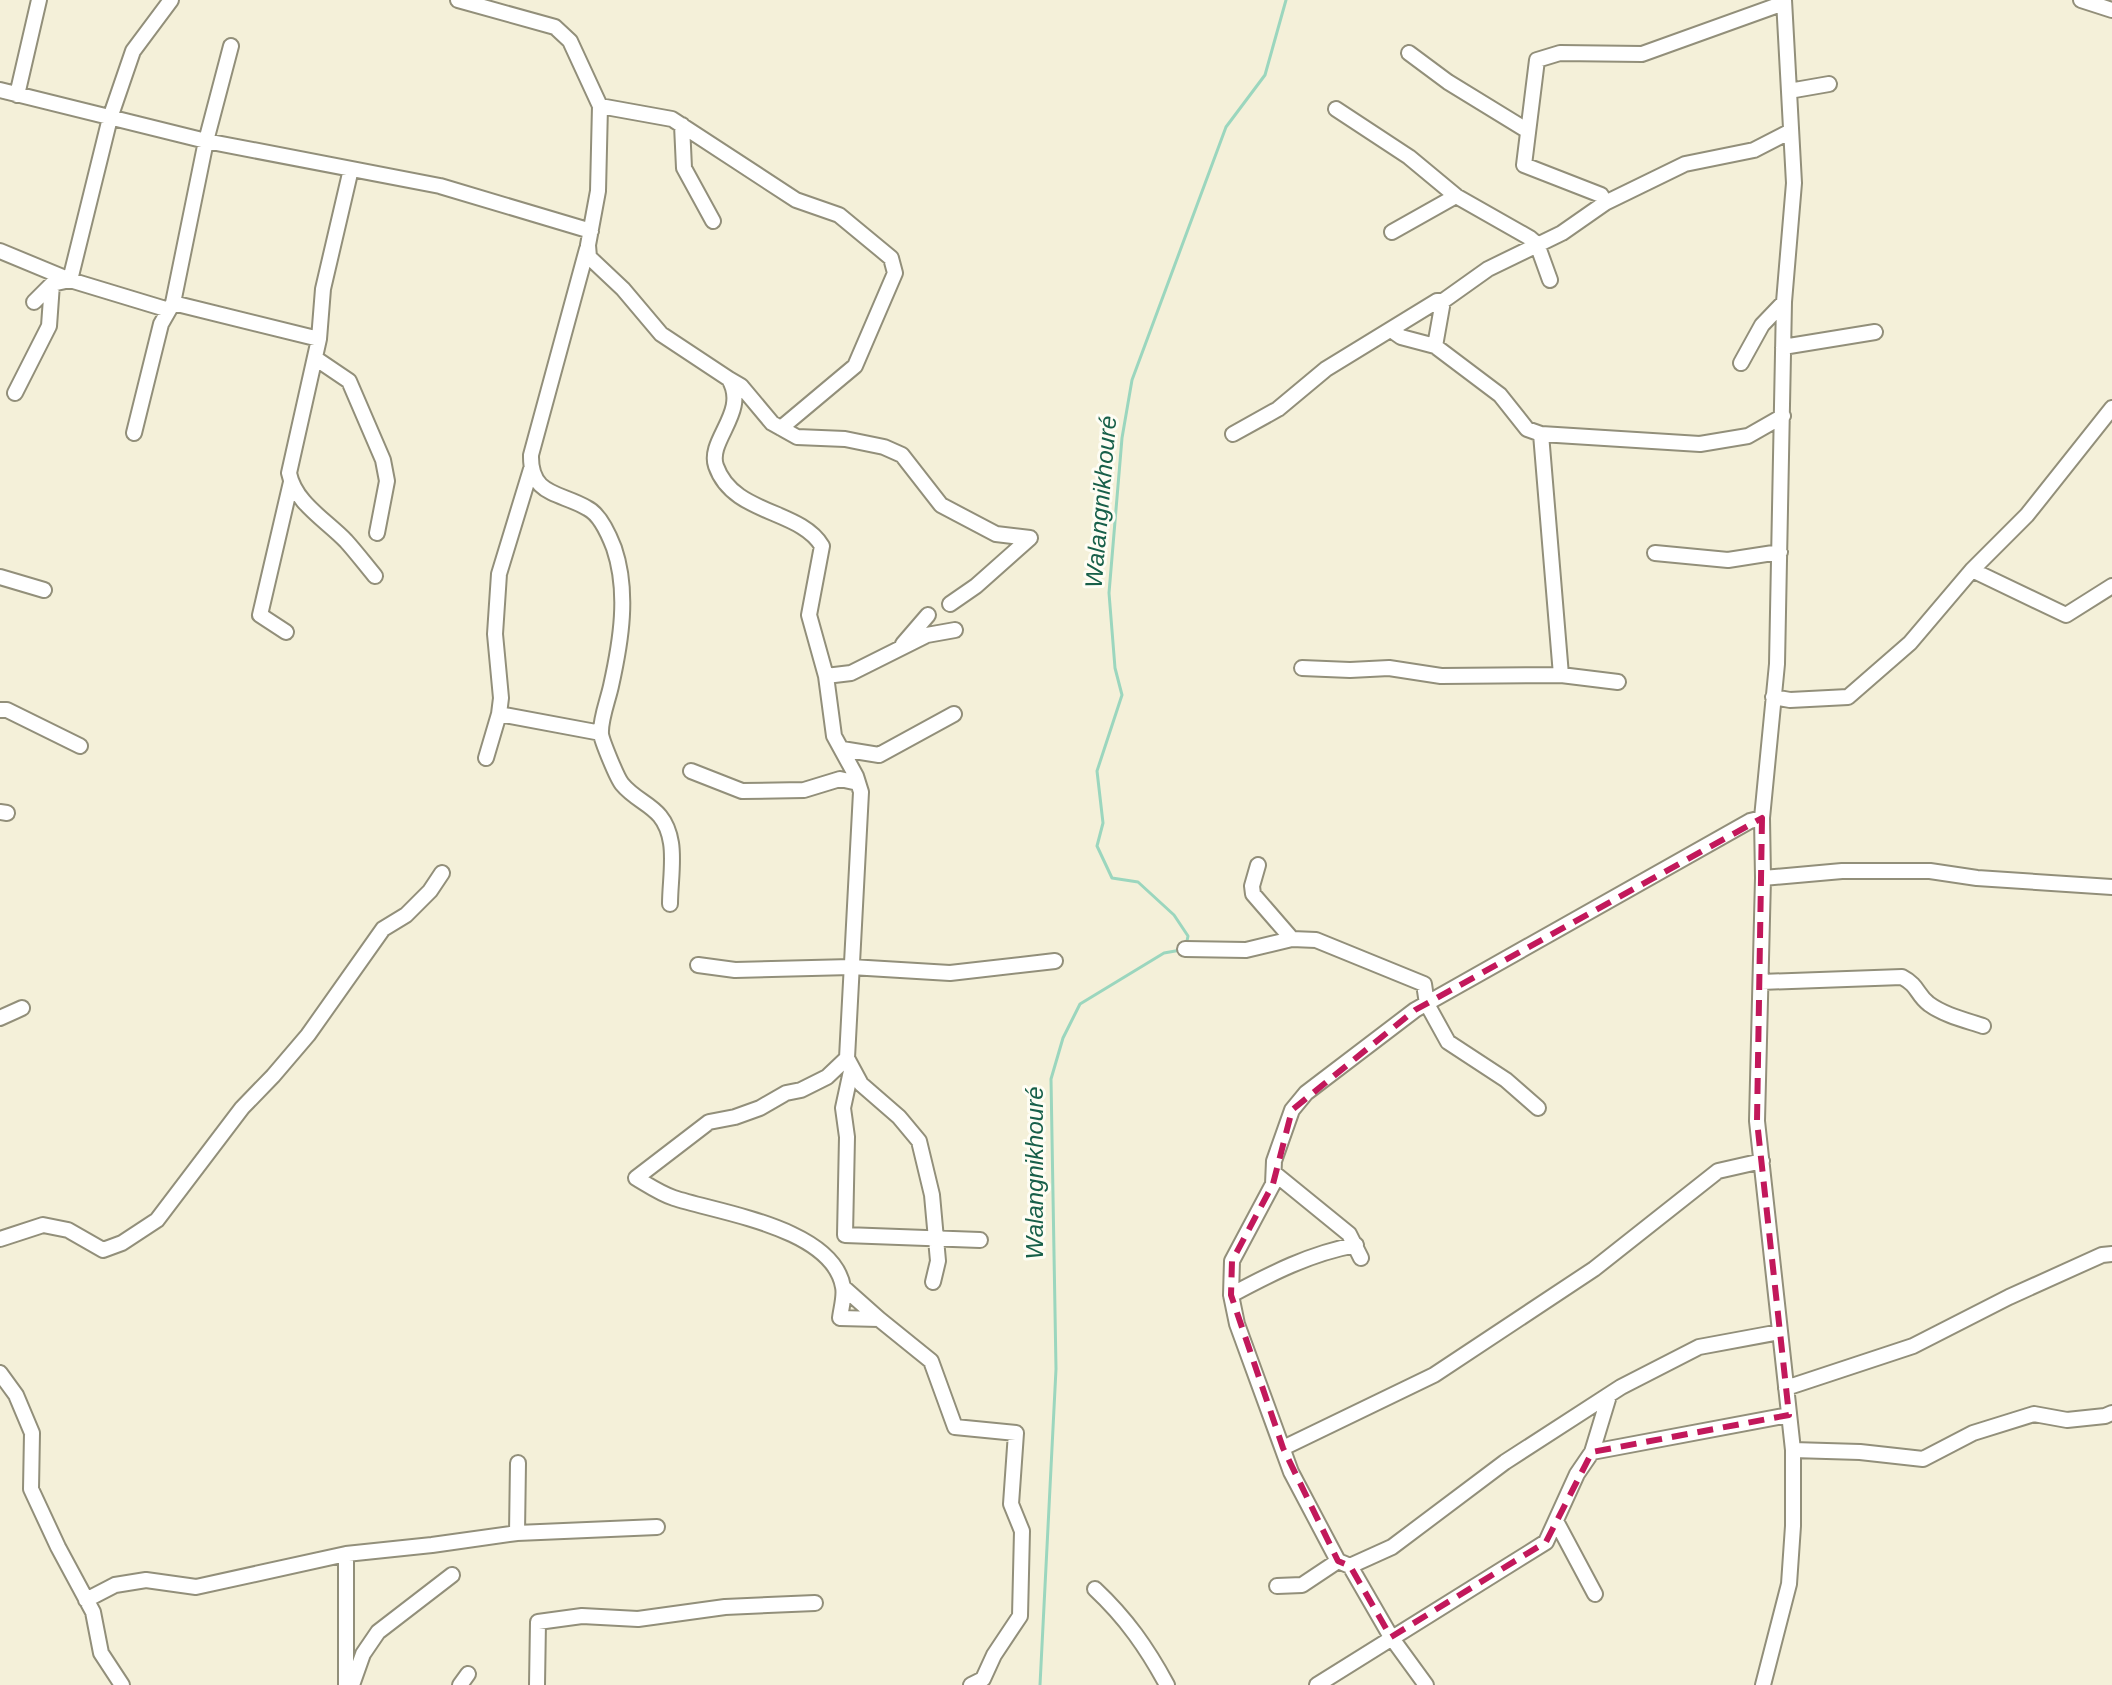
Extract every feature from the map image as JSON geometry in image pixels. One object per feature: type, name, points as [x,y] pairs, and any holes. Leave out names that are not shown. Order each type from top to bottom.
[{"type":"street","points":[[17,95],[39,0]]},
{"type":"street","points":[[70,280],[110,118],[133,51],[171,0]]},
{"type":"street","points":[[458,0],[555,27],[570,41],[600,106],[598,191],[590,238],[531,455],[531,469],[499,574],[495,634],[501,698],[486,758]]},
{"type":"street","points":[[2081,0],[2112,10]]},
{"type":"street","points":[[1605,203],[1601,195],[1524,165],[1537,60],[1560,53],[1642,54],[1784,2],[1794,183],[1784,302],[1780,552],[1773,697],[1762,818],[1757,1121],[1793,1450],[1793,1526],[1789,1584],[1763,1685]]},
{"type":"street","points":[[134,433],[161,324],[171,306],[206,141],[231,46]]},
{"type":"street","points":[[1409,53],[1448,82],[1528,131]]},
{"type":"street","points":[[1789,91],[1829,84]]},
{"type":"street","points":[[0,90],[206,141],[440,186],[590,238]]},
{"type":"street","points":[[600,106],[672,119],[796,200],[839,215],[891,258],[895,273],[855,366],[781,428]]},
{"type":"street","points":[[1336,109],[1409,157],[1456,196],[1530,238],[1537,244],[1550,280]]},
{"type":"street","points":[[682,125],[684,168],[713,221]]},
{"type":"street","points":[[1233,434],[1278,409],[1326,369],[1437,301],[1443,301],[1488,269],[1562,233],[1605,203],[1685,164],[1754,150],[1791,131]]},
{"type":"street","points":[[351,169],[323,289],[319,339],[289,473],[291,482],[306,504],[346,541],[375,576]]},
{"type":"street","points":[[1392,232],[1456,196]]},
{"type":"street","points":[[590,238],[589,257],[623,289],[661,334],[741,386],[772,423],[797,437],[845,439],[884,447],[902,455],[941,505],[996,534],[1030,538],[976,586],[950,604]]},
{"type":"street","points":[[0,251],[70,280],[319,339]]},
{"type":"street","points":[[34,302],[52,284],[70,280]]},
{"type":"street","points":[[15,393],[49,326],[52,284]]},
{"type":"street","points":[[1435,346],[1443,301]]},
{"type":"street","points":[[1741,363],[1762,325],[1784,302]]},
{"type":"street","points":[[1391,330],[1401,337],[1435,346],[1500,395],[1527,429],[1541,434],[1700,444],[1748,436],[1783,416]]},
{"type":"street","points":[[1783,347],[1875,332]]},
{"type":"street","points":[[315,358],[349,381],[383,460],[387,481],[377,533]]},
{"type":"street","points":[[729,379],[734,388],[733,410],[716,448],[716,465],[732,490],[762,510],[816,535],[822,546],[809,615],[826,676],[834,736],[861,792],[849,1064],[843,1108],[847,1137],[845,1235],[980,1240]]},
{"type":"street","points":[[1773,697],[1790,700],[1848,697],[1910,643],[1972,570],[2027,515],[2112,408]]},
{"type":"street","points":[[1541,434],[1561,675]]},
{"type":"street","points":[[531,469],[539,483],[550,493],[589,508],[597,516],[612,544],[621,571],[622,619],[601,733],[621,784],[658,811],[671,842],[670,904]]},
{"type":"street","points":[[286,632],[260,615],[291,482]]},
{"type":"street","points":[[1655,553],[1728,560],[1780,552]]},
{"type":"street","points":[[1972,570],[2066,615],[2112,586]]},
{"type":"street","points":[[0,577],[44,590]]},
{"type":"street","points":[[897,650],[928,615]]},
{"type":"street","points":[[826,676],[851,673],[927,635],[955,630]]},
{"type":"street","points":[[1302,668],[1389,668],[1441,676],[1561,675],[1618,682]]},
{"type":"street","points":[[0,710],[7,710],[80,746]]},
{"type":"street","points":[[499,714],[601,733]]},
{"type":"street","points":[[842,749],[879,755],[954,714]]},
{"type":"street","points":[[691,771],[742,791],[804,790],[840,779],[858,783]]},
{"type":"street","points":[[1426,1685],[1344,1564],[1291,1472],[1237,1324],[1231,1295],[1232,1261],[1273,1184],[1274,1161],[1292,1110],[1306,1093],[1421,1007],[1750,821],[1762,818]]},
{"type":"street","points":[[1258,865],[1253,894],[1292,939]]},
{"type":"street","points":[[1763,878],[1842,871],[1930,871],[1977,878],[2112,887]]},
{"type":"street","points":[[0,1239],[43,1225],[68,1230],[103,1250],[122,1243],[157,1220],[242,1108],[308,1035],[383,929],[406,915],[430,891],[442,873]]},
{"type":"street","points":[[1185,949],[1246,950],[1292,939],[1316,940],[1424,984],[1421,1007],[1448,1042],[1506,1080],[1538,1108]]},
{"type":"street","points":[[698,965],[735,970],[851,967],[950,973],[1055,961]]},
{"type":"street","points":[[1761,982],[1902,977],[1914,983],[1930,1005],[1983,1026]]},
{"type":"street","points":[[0,1018],[22,1008]]},
{"type":"street","points":[[849,1064],[861,1084],[899,1117],[919,1141],[932,1195],[938,1261],[933,1282]]},
{"type":"street","points":[[849,1064],[760,1108],[709,1122],[636,1178],[671,1197],[768,1223],[815,1248],[834,1267],[843,1287],[931,1361],[955,1427],[1016,1433],[1011,1504],[1022,1531],[1020,1616],[994,1655],[983,1679],[971,1685]]},
{"type":"street","points":[[1283,1448],[1434,1375],[1594,1269],[1718,1171],[1762,1161]]},
{"type":"street","points":[[1231,1295],[1278,1271],[1337,1248],[1358,1252],[1349,1234],[1274,1173]]},
{"type":"street","points":[[1786,1388],[1913,1346],[2022,1291],[2102,1255],[2112,1254]]},
{"type":"street","points":[[843,1287],[840,1318],[879,1319]]},
{"type":"street","points":[[1277,1586],[1302,1585],[1344,1564],[1392,1547],[1505,1462],[1621,1387],[1699,1347],[1780,1332]]},
{"type":"street","points":[[0,1373],[16,1395],[32,1433],[31,1489],[93,1612],[101,1653],[122,1685]]},
{"type":"street","points":[[1317,1685],[1546,1542],[1577,1474],[1592,1452],[1609,1396]]},
{"type":"street","points":[[1793,1450],[1860,1452],[1923,1459],[1973,1433],[2034,1414],[2067,1420],[2112,1413]]},
{"type":"street","points":[[1592,1452],[1789,1415]]},
{"type":"street","points":[[517,1533],[518,1463]]},
{"type":"street","points":[[1556,1521],[1595,1594]]},
{"type":"street","points":[[86,1600],[115,1585],[146,1580],[196,1587],[346,1554],[517,1533],[657,1527]]},
{"type":"street","points":[[346,1554],[349,1685]]},
{"type":"street","points":[[349,1685],[363,1654],[378,1632],[452,1575]]},
{"type":"street","points":[[1095,1589],[1118,1610],[1144,1643],[1167,1685]]},
{"type":"street","points":[[537,1685],[538,1622],[582,1616],[638,1619],[725,1607],[815,1603]]},
{"type":"highlighted area","points":[[1762,818],[1757,1121],[1789,1415],[1592,1452],[1546,1542],[1391,1637],[1350,1566],[1338,1561],[1283,1448],[1231,1295],[1232,1261],[1273,1184],[1292,1110],[1415,1010]]},
{"type":"waterway","name":"Walangnikhouré","points":[[1186,946],[1188,936],[1174,915],[1138,882],[1112,878],[1097,846],[1103,823],[1097,771],[1122,695],[1115,668],[1109,593],[1122,438],[1132,380],[1226,127],[1265,75],[1286,0]]},
{"type":"waterway","name":"Walangnikhouré","points":[[1040,1685],[1056,1369],[1051,1079],[1063,1038],[1080,1004],[1164,953],[1181,950]]}]
